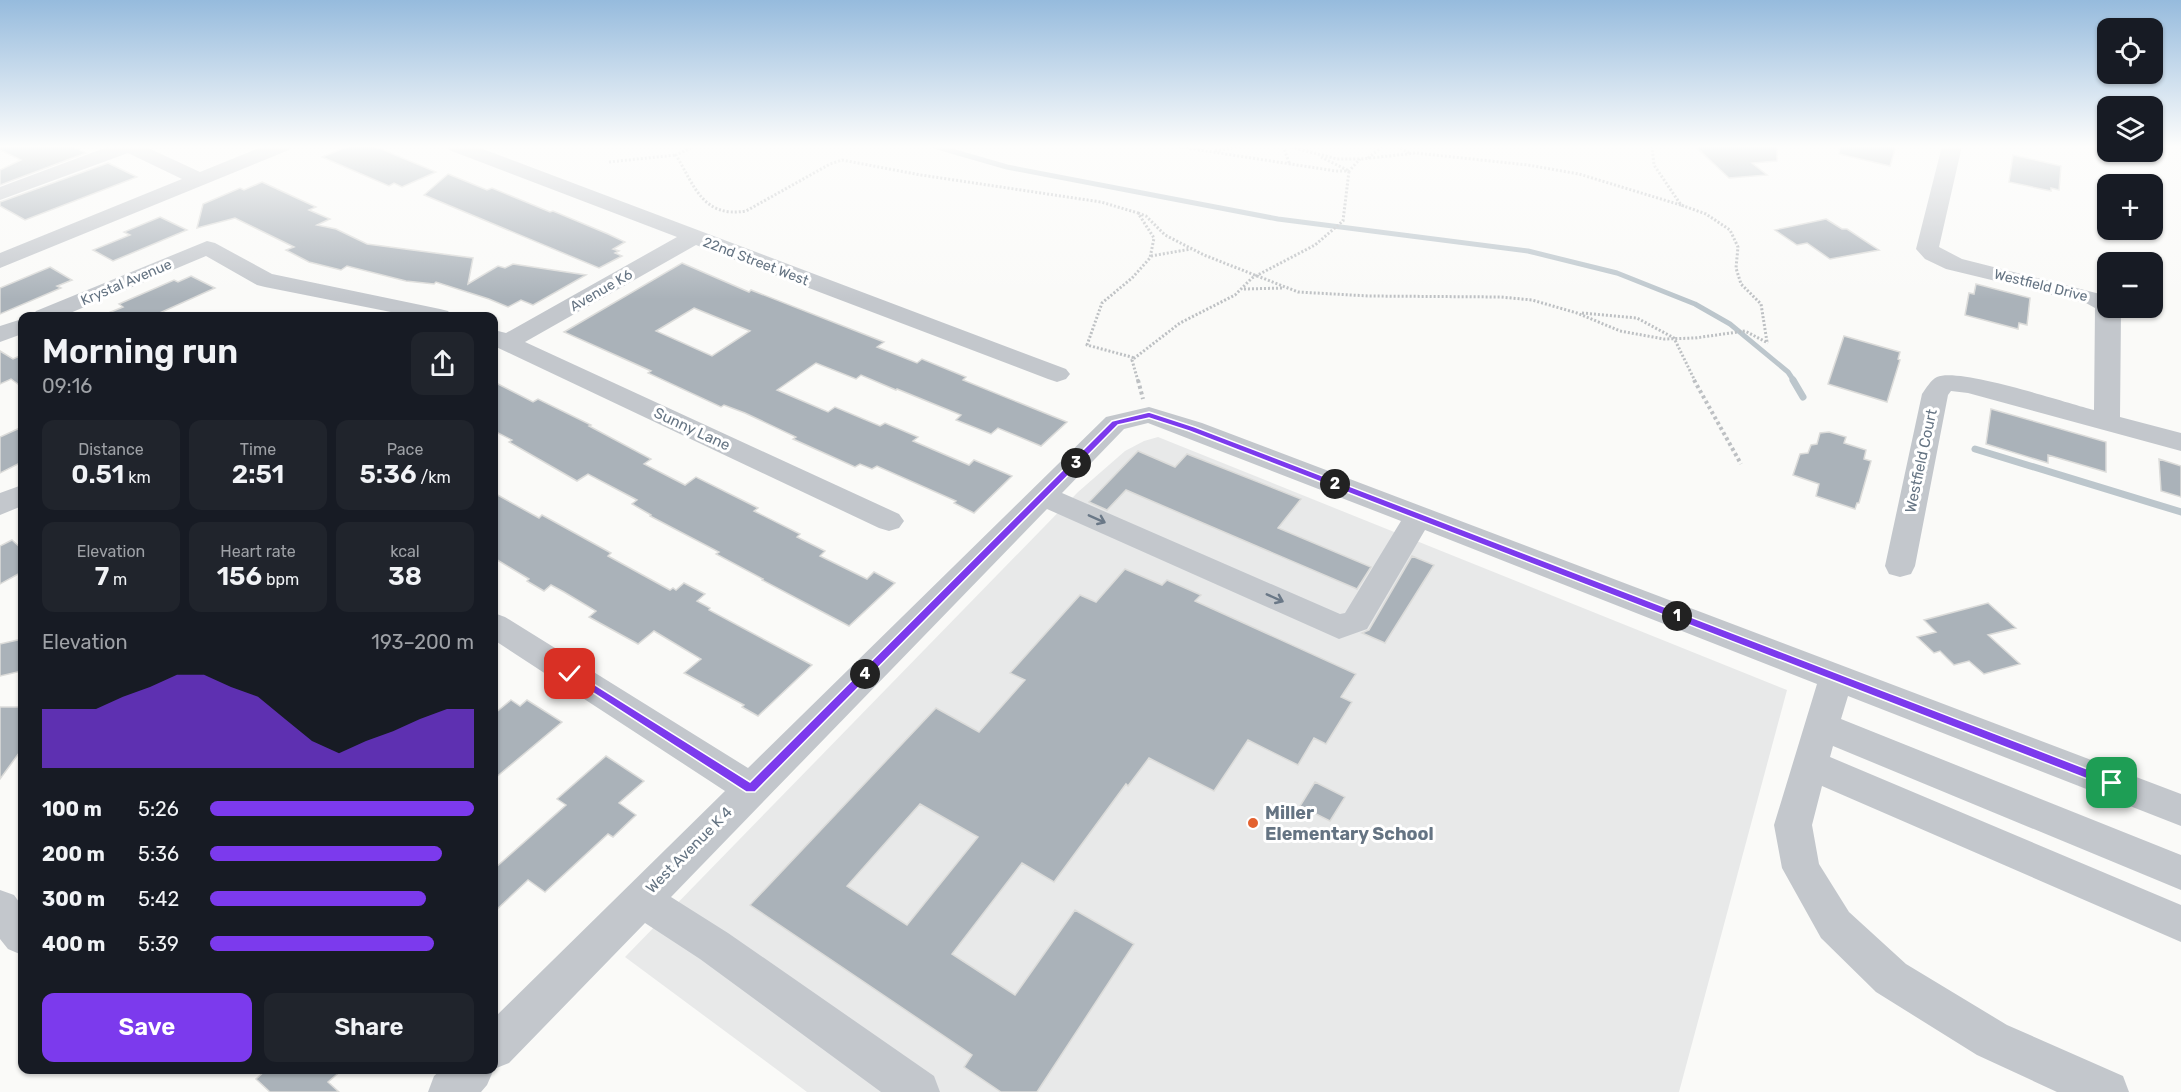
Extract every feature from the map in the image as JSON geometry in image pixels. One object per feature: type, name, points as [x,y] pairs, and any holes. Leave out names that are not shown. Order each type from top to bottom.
[{"type":"street","points":[[0,261],[158,197]]},
{"type":"street","name":"22nd Street West","points":[[589,197],[1057,374]]},
{"type":"street","name":"Westfield Drive","points":[[1940,197],[1927,249],[1932,254],[1954,264],[2094,298],[2106,304],[2109,313],[2107,421]]},
{"type":"street","name":"Avenue K6","points":[[501,340],[693,237]]},
{"type":"street","name":"Krystal Avenue","points":[[54,312],[207,248],[265,280],[365,299]]},
{"type":"street","points":[[348,312],[365,299],[422,312]]},
{"type":"street","points":[[0,335],[18,328]]},
{"type":"street","name":"Sunny Lane","points":[[501,340],[889,521]]},
{"type":"street","name":"Westfield Court","points":[[1900,566],[1935,394],[1944,383],[1969,385],[2107,421]]},
{"type":"street","points":[[1149,415],[1192,429],[2181,810]]},
{"type":"street","name":"West Avenue K 4","points":[[498,1044],[1115,423],[1149,415]]},
{"type":"street","points":[[2107,421],[2181,442]]},
{"type":"street","points":[[0,505],[18,496]]},
{"type":"street","points":[[1043,496],[1339,627],[1356,621],[1418,517]]},
{"type":"street","points":[[499,636],[751,789]]},
{"type":"street","points":[[1836,677],[1793,825],[1801,868],[1834,925],[1891,978],[1992,1040],[2107,1092]]},
{"type":"street","points":[[1823,726],[2181,873]]},
{"type":"street","points":[[1811,765],[2181,924]]},
{"type":"street","points":[[641,899],[714,946],[918,1092]]},
{"type":"street","points":[[0,908],[18,931]]},
{"type":"street","points":[[450,1092],[468,1074]]},
{"type":"path","points":[[702,197],[708,207],[732,215],[746,211],[771,197]]},
{"type":"path","points":[[1067,197],[1101,202],[1146,216],[1165,235],[1191,249],[1298,292],[1369,296],[1501,297],[1532,300],[1575,312],[1620,331],[1674,339],[1745,331],[1768,343],[1761,304],[1741,284],[1736,268],[1738,247],[1730,230],[1706,214],[1656,197]]},
{"type":"path","points":[[1149,415],[1132,360],[1155,339],[1243,290],[1255,276],[1315,245],[1343,221],[1346,197]]},
{"type":"path","points":[[1677,197],[1684,206]]},
{"type":"path","points":[[1135,358],[1087,345],[1101,303],[1132,278],[1151,256],[1154,238],[1138,213]]},
{"type":"path","points":[[1151,256],[1191,249]]},
{"type":"path","points":[[1243,290],[1288,288]]},
{"type":"path","points":[[1575,312],[1637,318],[1674,339],[1704,400],[1741,464]]},
{"type":"shaded area","name":"Miller Elementary School","points":[[1158,437],[1787,690],[1679,1092],[807,1092],[625,957],[1078,492],[1125,451]]},
{"type":"building","points":[[14,197],[85,197],[25,220],[0,206],[0,202]]},
{"type":"building","points":[[219,197],[294,197],[316,207],[309,210],[330,219],[317,225],[336,229],[367,244],[473,258],[468,284],[498,266],[505,268],[513,264],[586,275],[533,305],[521,300],[508,307],[436,282],[434,284],[406,281],[347,266],[341,270],[309,262],[286,250],[294,247],[235,218],[197,228],[203,204]]},
{"type":"building","points":[[429,197],[514,197],[625,242],[613,249],[619,251],[615,253],[622,256],[599,268]]},
{"type":"building","points":[[160,217],[187,230],[113,261],[93,250],[130,235],[124,232]]},
{"type":"building","points":[[1826,219],[1842,229],[1847,229],[1879,250],[1830,259],[1807,243],[1797,245],[1775,230]]},
{"type":"building","points":[[682,263],[749,292],[751,290],[884,342],[877,347],[917,363],[922,359],[966,377],[963,380],[1067,422],[1041,446],[998,428],[991,434],[956,420],[961,415],[897,389],[861,375],[856,379],[816,363],[777,390],[828,412],[835,407],[880,426],[885,423],[918,437],[913,441],[969,465],[974,460],[1012,476],[974,513],[954,503],[956,501],[877,466],[872,469],[860,464],[855,467],[793,439],[796,437],[745,413],[724,405],[721,407],[648,373],[651,371],[564,332]],"holes":[[[694,308],[750,331],[712,356],[656,331]]]},
{"type":"building","points":[[50,267],[72,280],[57,286],[61,288],[0,314],[0,288]]},
{"type":"building","points":[[191,276],[215,288],[162,312],[111,312],[123,307],[119,304],[174,280],[178,282]]},
{"type":"building","points":[[1976,284],[2030,298],[2027,325],[2019,323],[2018,329],[1965,315],[1969,293],[1974,294]]},
{"type":"building","points":[[1844,336],[1900,352],[1898,359],[1900,360],[1887,402],[1828,384]]},
{"type":"building","points":[[0,351],[13,359],[18,357],[18,384],[11,379],[0,384]]},
{"type":"building","points":[[498,384],[533,402],[538,399],[591,425],[589,426],[651,459],[644,464],[685,485],[696,477],[758,508],[754,511],[800,534],[797,537],[825,551],[820,556],[867,579],[874,572],[895,583],[849,626],[716,554],[719,552],[650,516],[632,504],[637,500],[588,474],[577,481],[509,442],[512,440],[498,433]]},
{"type":"building","points":[[1991,409],[2106,442],[2106,472],[2048,455],[2048,463],[1986,444]]},
{"type":"building","points":[[18,429],[18,464],[0,473],[0,437]]},
{"type":"building","points":[[1829,432],[1846,437],[1844,443],[1866,450],[1864,459],[1871,461],[1859,503],[1855,509],[1816,496],[1819,484],[1793,475],[1800,454],[1808,453],[1811,445],[1817,444],[1820,433]]},
{"type":"building","points":[[1138,451],[1175,467],[1187,454],[1301,499],[1278,528],[1371,567],[1357,589],[1126,490],[1107,510],[1089,502]]},
{"type":"building","points":[[2159,459],[2181,466],[2181,497],[2161,491]]},
{"type":"building","points":[[498,495],[539,518],[542,515],[611,553],[608,556],[670,590],[673,588],[676,590],[684,583],[705,594],[697,601],[710,608],[709,610],[812,665],[758,716],[742,707],[744,705],[684,673],[701,659],[654,631],[638,644],[589,617],[596,611],[551,585],[544,591],[527,581],[529,579],[498,560]]},
{"type":"building","points":[[12,540],[18,545],[18,574],[0,584],[0,546]]},
{"type":"building","points":[[1412,556],[1434,565],[1385,643],[1362,633],[1369,630]]},
{"type":"building","points":[[1125,569],[1162,585],[1167,580],[1201,595],[1195,601],[1356,674],[1341,697],[1352,702],[1326,744],[1314,738],[1298,765],[1248,740],[1214,791],[1149,758],[1128,786],[1126,784],[1054,882],[1022,863],[952,954],[1015,995],[1075,910],[1134,944],[1037,1092],[1001,1092],[964,1067],[972,1055],[750,905],[936,708],[979,732],[1025,680],[1010,673],[1080,595],[1096,602]],"holes":[[[920,804],[978,837],[907,925],[847,886]]]},
{"type":"building","points":[[1988,603],[2016,628],[1988,635],[2020,664],[1984,674],[1969,661],[1954,665],[1940,651],[1934,653],[1917,637],[1936,632],[1924,620]]},
{"type":"building","points":[[18,640],[18,672],[0,676],[0,644]]},
{"type":"building","points":[[511,700],[520,706],[527,700],[562,722],[498,776],[498,711]]},
{"type":"building","points":[[0,707],[18,707],[18,754],[0,779]]},
{"type":"building","points":[[606,756],[644,781],[619,803],[636,815],[613,837],[608,834],[545,892],[528,880],[498,908],[498,865],[566,805],[557,799]]},
{"type":"building","points":[[1315,782],[1345,797],[1330,821],[1300,806]]},
{"type":"building","points":[[262,1074],[337,1074],[328,1082],[339,1092],[270,1092],[256,1079]]},
{"type":"waterway","points":[[1163,197],[1278,219],[1528,251],[1617,273],[1695,304],[1730,324],[1788,372],[1794,381]]},
{"type":"waterway","points":[[1793,380],[1803,397]]},
{"type":"waterway","points":[[1975,449],[2181,512]]},
{"type":"place","name":"Miller Elementary School","points":[[1253,823]]},
{"type":"route","points":[[570,674],[751,789],[1115,423],[1149,415],[1192,429],[2112,783]]}]
